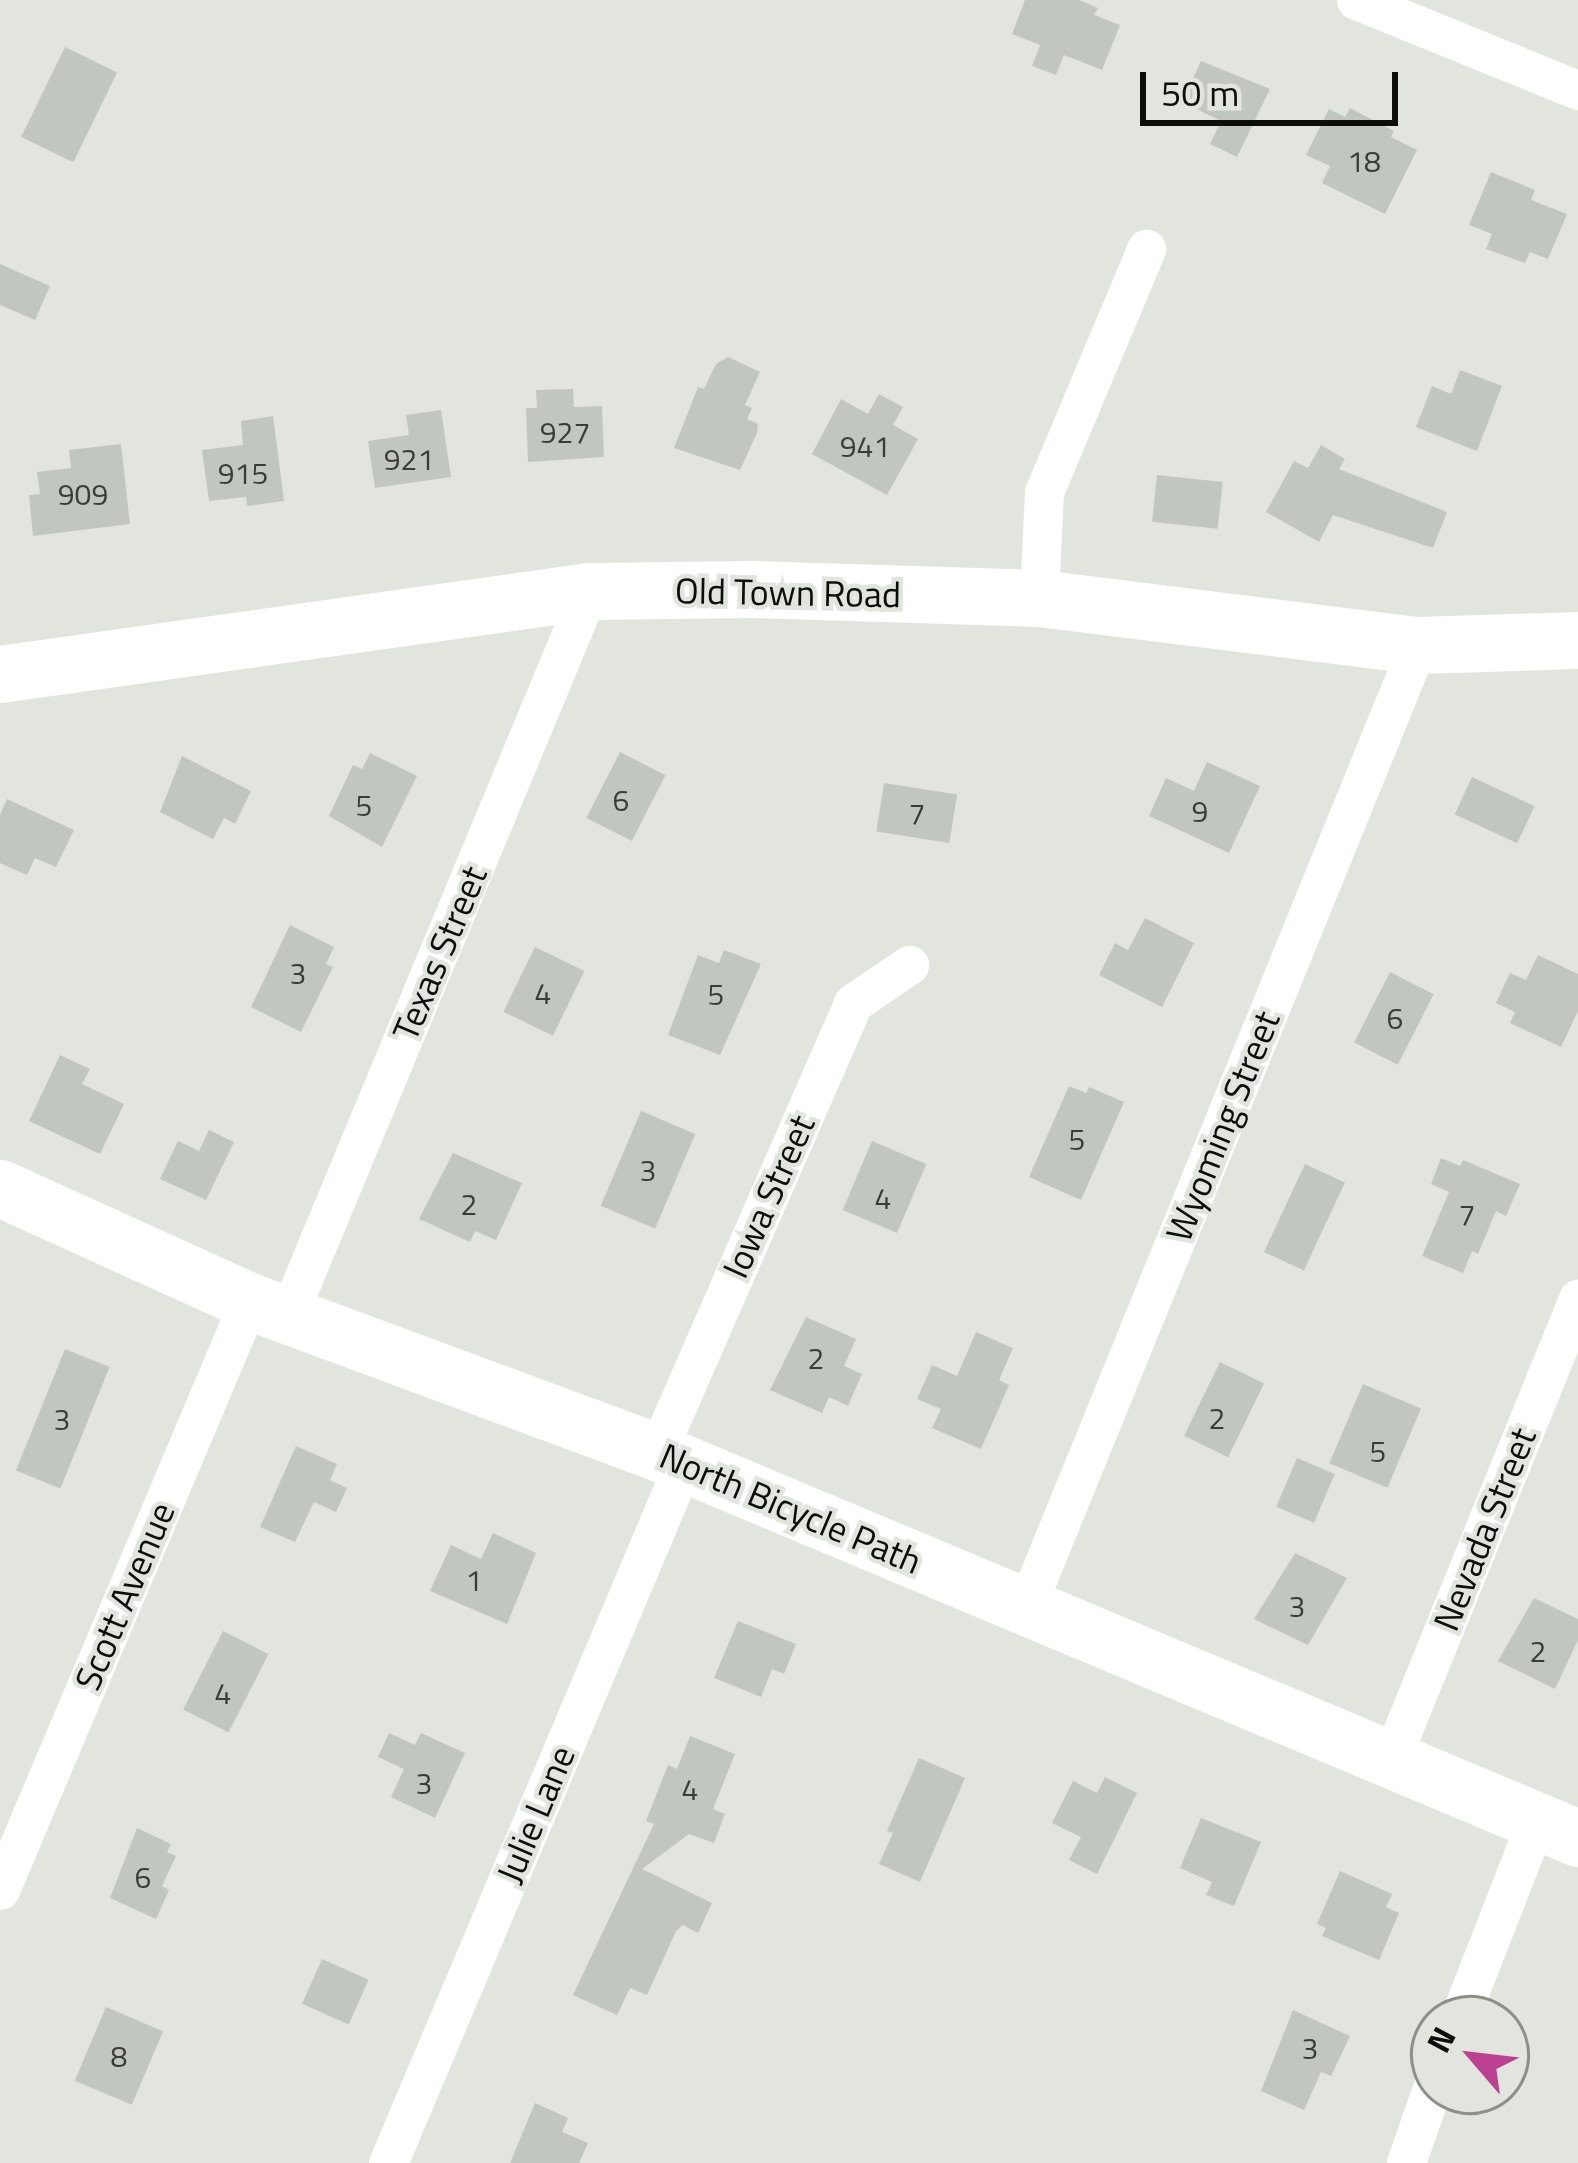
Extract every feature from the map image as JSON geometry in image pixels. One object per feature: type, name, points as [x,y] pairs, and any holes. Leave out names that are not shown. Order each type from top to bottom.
[{"type":"street","points":[[1356,0],[1578,90]]},
{"type":"street","points":[[1039,598],[1044,492],[1146,249]]},
{"type":"street","name":"Old Town Road","points":[[0,674],[590,591],[752,589],[1039,598],[1418,644],[1578,640]]},
{"type":"street","name":"Texas Street","points":[[268,1308],[590,591]]},
{"type":"street","name":"Wyoming Street","points":[[1026,1606],[1418,644]]},
{"type":"street","name":"Iowa Street","points":[[670,1458],[853,1003],[909,965]]},
{"type":"street","name":"North Bicycle Path","points":[[0,1188],[268,1308],[670,1458],[1557,1830]]},
{"type":"street","name":"Nevada Street","points":[[1391,1759],[1578,1298]]},
{"type":"street","name":"Scott Avenue","points":[[0,1890],[268,1308]]},
{"type":"street","name":"Julie Lane","points":[[388,2163],[670,1458]]},
{"type":"street","points":[[1471,1995],[1557,1830]]},
{"type":"street","points":[[1406,2163],[1423,2115]]},
{"type":"building","points":[[1025,0],[1079,0],[1098,8],[1094,15],[1120,25],[1102,70],[1064,55],[1056,75],[1032,66],[1040,45],[1012,34]]},
{"type":"building","points":[[65,47],[117,72],[73,162],[21,137]]},
{"type":"building","points":[[1201,61],[1270,89],[1237,157],[1210,144],[1221,121],[1182,102]]},
{"type":"building","points":[[1350,108],[1394,131],[1391,137],[1417,150],[1385,214],[1322,183],[1330,166],[1306,155],[1329,109],[1345,117]]},
{"type":"building","points":[[1491,172],[1535,190],[1531,200],[1567,214],[1548,259],[1530,252],[1525,263],[1486,249],[1492,234],[1469,225]]},
{"type":"building","points":[[0,264],[50,286],[35,320],[0,305]]},
{"type":"building","points":[[728,357],[760,372],[745,405],[752,408],[747,419],[758,424],[757,433],[740,470],[674,448],[698,387],[704,389],[716,364]]},
{"type":"building","points":[[1460,370],[1502,386],[1477,451],[1416,427],[1432,386],[1451,394]]},
{"type":"building","points":[[573,389],[574,407],[602,406],[604,457],[528,462],[526,408],[537,408],[536,390]]},
{"type":"building","points":[[879,394],[903,407],[893,425],[918,439],[887,495],[812,454],[841,399],[868,414]]},
{"type":"building","points":[[441,410],[451,477],[375,488],[368,441],[409,435],[406,415]]},
{"type":"building","points":[[273,416],[284,501],[247,506],[246,497],[209,501],[202,450],[243,445],[241,421]]},
{"type":"building","points":[[121,444],[130,524],[33,536],[29,495],[40,494],[37,472],[71,468],[69,450]]},
{"type":"building","points":[[1321,445],[1345,459],[1339,469],[1447,512],[1433,548],[1333,515],[1319,542],[1266,512],[1294,461],[1308,468]]},
{"type":"building","points":[[1157,475],[1223,482],[1218,529],[1152,522]]},
{"type":"building","points":[[620,752],[665,775],[632,841],[586,818]]},
{"type":"building","points":[[370,753],[417,776],[382,847],[329,816],[353,765],[362,769]]},
{"type":"building","points":[[182,756],[251,791],[235,824],[224,818],[213,839],[160,812]]},
{"type":"building","points":[[1207,762],[1260,786],[1229,853],[1149,816],[1166,778],[1194,791]]},
{"type":"building","points":[[1472,777],[1535,806],[1517,843],[1455,814]]},
{"type":"building","points":[[884,783],[957,795],[949,843],[876,831]]},
{"type":"building","points":[[7,799],[74,830],[56,867],[35,858],[27,875],[0,863],[0,815]]},
{"type":"building","points":[[1145,918],[1194,943],[1162,1007],[1099,975],[1115,943],[1128,950]]},
{"type":"building","points":[[290,925],[334,947],[326,964],[333,967],[301,1032],[251,1007]]},
{"type":"building","points":[[535,947],[584,971],[553,1036],[503,1012]]},
{"type":"building","points":[[724,950],[761,964],[720,1055],[668,1035],[698,955],[719,963]]},
{"type":"building","points":[[1538,955],[1578,974],[1578,1011],[1561,1047],[1510,1023],[1515,1012],[1496,1003],[1510,973],[1526,980]]},
{"type":"building","points":[[1390,972],[1434,994],[1398,1065],[1354,1042]]},
{"type":"building","points":[[60,1055],[90,1069],[82,1084],[124,1104],[100,1154],[29,1121]]},
{"type":"building","points":[[1069,1086],[1086,1093],[1089,1087],[1124,1102],[1081,1200],[1029,1177]]},
{"type":"building","points":[[641,1111],[695,1134],[655,1229],[601,1206]]},
{"type":"building","points":[[209,1130],[234,1142],[206,1200],[160,1179],[178,1141],[199,1151]]},
{"type":"building","points":[[872,1141],[926,1164],[897,1233],[843,1210]]},
{"type":"building","points":[[453,1153],[522,1183],[496,1240],[475,1231],[470,1242],[419,1219]]},
{"type":"building","points":[[1441,1158],[1460,1166],[1463,1160],[1520,1184],[1506,1216],[1496,1211],[1478,1254],[1472,1251],[1463,1273],[1422,1256],[1449,1192],[1431,1184]]},
{"type":"building","points":[[1305,1164],[1345,1183],[1304,1271],[1264,1252]]},
{"type":"building","points":[[806,1317],[856,1339],[844,1366],[862,1374],[848,1406],[829,1397],[822,1413],[770,1390]]},
{"type":"building","points":[[976,1332],[1013,1348],[999,1380],[1009,1385],[981,1449],[932,1428],[941,1409],[917,1399],[932,1365],[957,1376]]},
{"type":"building","points":[[65,1349],[110,1367],[60,1488],[16,1470]]},
{"type":"building","points":[[1220,1362],[1264,1383],[1228,1457],[1184,1436]]},
{"type":"building","points":[[1363,1384],[1421,1409],[1387,1488],[1329,1463]]},
{"type":"building","points":[[296,1446],[337,1464],[330,1480],[347,1488],[336,1512],[314,1502],[295,1542],[260,1527]]},
{"type":"building","points":[[1297,1458],[1335,1474],[1314,1523],[1276,1507]]},
{"type":"building","points":[[493,1533],[536,1553],[507,1624],[430,1591],[451,1545],[481,1559]]},
{"type":"building","points":[[1295,1553],[1347,1578],[1308,1645],[1254,1619]]},
{"type":"building","points":[[1534,1598],[1578,1619],[1578,1640],[1555,1689],[1498,1661]]},
{"type":"building","points":[[738,1621],[796,1644],[784,1674],[772,1669],[761,1697],[714,1678]]},
{"type":"building","points":[[223,1631],[268,1654],[228,1733],[183,1709]]},
{"type":"building","points":[[389,1733],[415,1745],[421,1733],[465,1753],[435,1818],[391,1797],[404,1769],[378,1757]]},
{"type":"building","points":[[690,1736],[735,1754],[713,1809],[725,1814],[714,1843],[689,1834],[642,1869],[712,1903],[698,1933],[683,1925],[676,1931],[647,1995],[630,1988],[617,2015],[573,1995],[654,1824],[646,1821],[668,1765],[677,1769]]},
{"type":"building","points":[[919,1758],[965,1778],[920,1882],[879,1864],[893,1833],[887,1831]]},
{"type":"building","points":[[1105,1777],[1137,1793],[1097,1874],[1069,1860],[1081,1837],[1052,1823],[1073,1781],[1097,1793]]},
{"type":"building","points":[[1201,1818],[1261,1842],[1234,1906],[1206,1895],[1212,1882],[1180,1868]]},
{"type":"building","points":[[137,1828],[171,1844],[167,1852],[176,1856],[162,1886],[169,1890],[156,1919],[110,1898]]},
{"type":"building","points":[[1340,1871],[1392,1894],[1386,1907],[1399,1913],[1379,1960],[1322,1936],[1326,1928],[1317,1924]]},
{"type":"building","points":[[322,1959],[369,1980],[349,2025],[302,2004]]},
{"type":"building","points":[[106,2007],[163,2031],[132,2105],[75,2081]]},
{"type":"building","points":[[1293,2010],[1350,2036],[1331,2076],[1321,2072],[1304,2110],[1261,2091]]},
{"type":"building","points":[[535,2103],[568,2118],[562,2132],[588,2143],[579,2163],[510,2163]]}]
